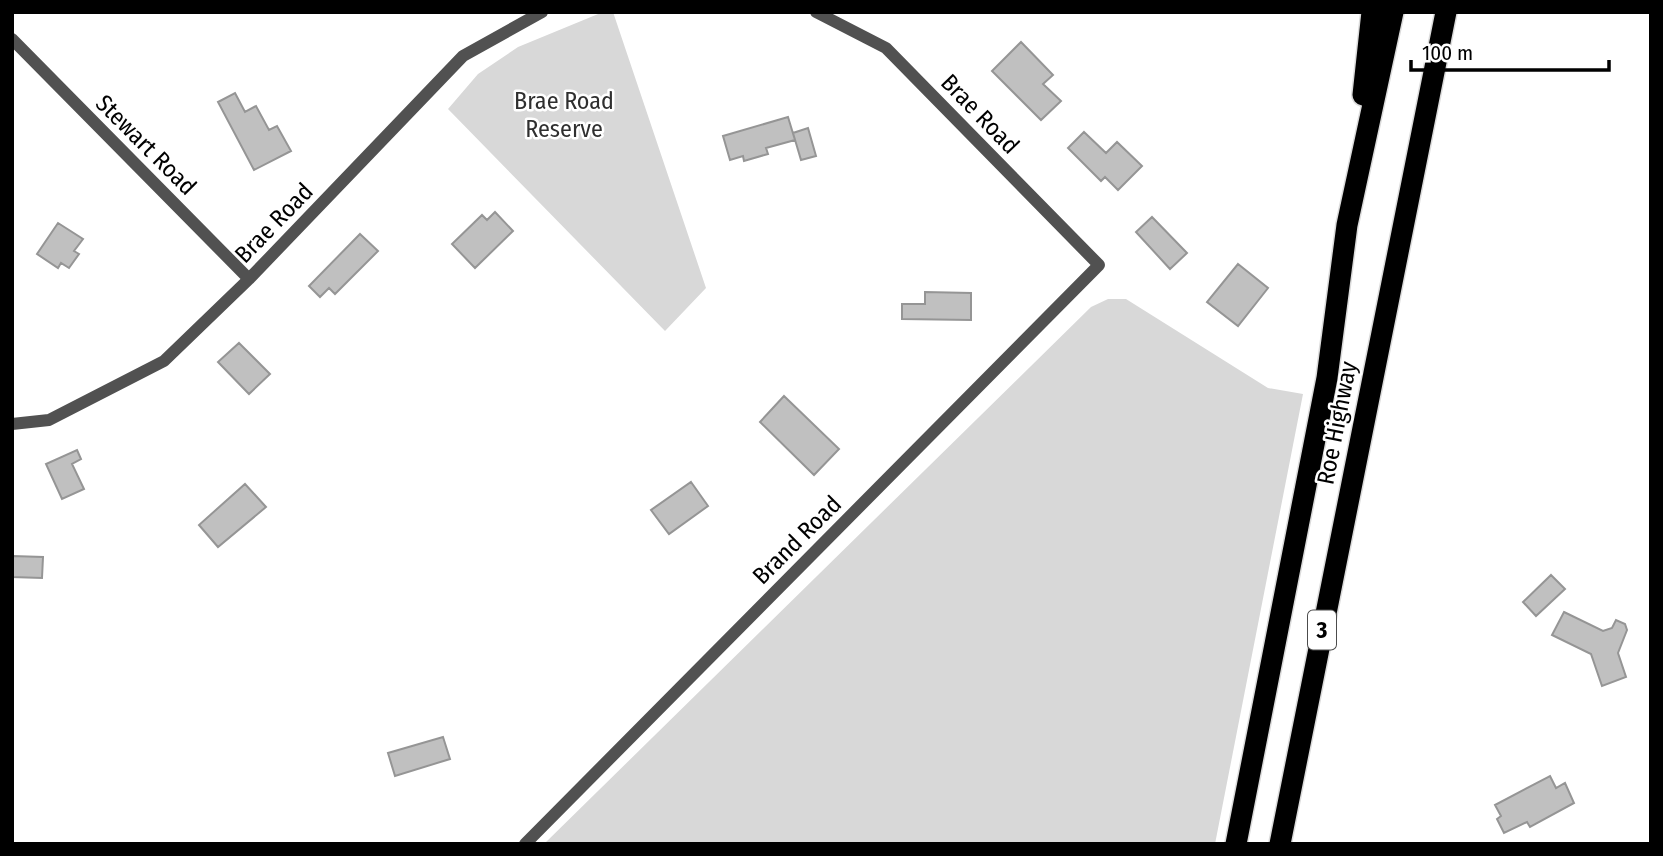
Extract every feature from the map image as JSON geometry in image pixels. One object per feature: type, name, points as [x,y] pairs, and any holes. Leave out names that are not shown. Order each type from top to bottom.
[{"type":"highway","points":[[1347,225],[1372,12]]},
{"type":"highway","name":"Roe Highway","points":[[1236,844],[1327,377],[1347,225],[1393,12]]},
{"type":"highway","name":"Roe Highway","points":[[1280,844],[1448,12]]},
{"type":"street","name":"Brae Road","points":[[12,425],[48,420],[164,361],[249,279],[463,56],[542,12]]},
{"type":"street","name":"Brae Road","points":[[816,12],[886,48],[1099,265]]},
{"type":"street","name":"Stewart Road","points":[[12,39],[249,279]]},
{"type":"street","name":"Brand Road","points":[[525,844],[1099,265]]},
{"type":"green space","name":"Brae Road Reserve","points":[[603,12],[613,12],[706,288],[665,331],[448,109],[478,74],[518,47]]},
{"type":"green space","points":[[1108,299],[1126,299],[1268,388],[1303,394],[1215,844],[544,844],[1091,307]]},
{"type":"building","points":[[1021,42],[1053,75],[1043,84],[1061,101],[1041,120],[992,71]]},
{"type":"building","points":[[235,93],[245,112],[256,106],[269,130],[277,126],[291,151],[254,170],[218,102]]},
{"type":"building","points":[[788,117],[795,140],[766,148],[768,154],[744,161],[743,156],[730,160],[723,136]]},
{"type":"building","points":[[808,128],[816,156],[801,160],[793,133]]},
{"type":"building","points":[[1084,132],[1106,153],[1117,142],[1142,166],[1118,190],[1105,177],[1101,181],[1068,148]]},
{"type":"building","points":[[495,212],[513,231],[475,268],[452,244],[482,215],[487,220]]},
{"type":"building","points":[[1152,217],[1187,253],[1170,269],[1136,232]]},
{"type":"building","points":[[58,223],[83,239],[74,251],[79,254],[69,268],[61,263],[58,268],[37,254]]},
{"type":"building","points":[[360,234],[378,251],[335,294],[329,288],[320,297],[309,286]]},
{"type":"building","points":[[1238,264],[1268,288],[1238,326],[1207,302]]},
{"type":"building","points":[[925,292],[971,293],[971,320],[902,319],[902,304],[925,304]]},
{"type":"building","points":[[239,343],[270,374],[249,394],[218,362]]},
{"type":"building","points":[[784,396],[839,449],[814,475],[760,422]]},
{"type":"building","points":[[77,450],[81,459],[72,464],[84,489],[62,499],[46,464]]},
{"type":"building","points":[[691,482],[708,506],[669,534],[651,510]]},
{"type":"building","points":[[245,484],[266,507],[218,547],[199,525]]},
{"type":"building","points":[[12,556],[43,557],[42,578],[12,577]]},
{"type":"building","points":[[1551,575],[1565,589],[1536,616],[1523,602]]},
{"type":"building","points":[[1564,612],[1603,631],[1612,628],[1616,620],[1625,624],[1627,630],[1618,653],[1626,677],[1602,686],[1591,654],[1552,635]]},
{"type":"building","points":[[443,737],[450,759],[395,776],[388,753]]},
{"type":"building","points":[[1550,776],[1556,788],[1565,783],[1574,803],[1530,827],[1527,822],[1504,833],[1497,819],[1501,816],[1495,805]]}]
